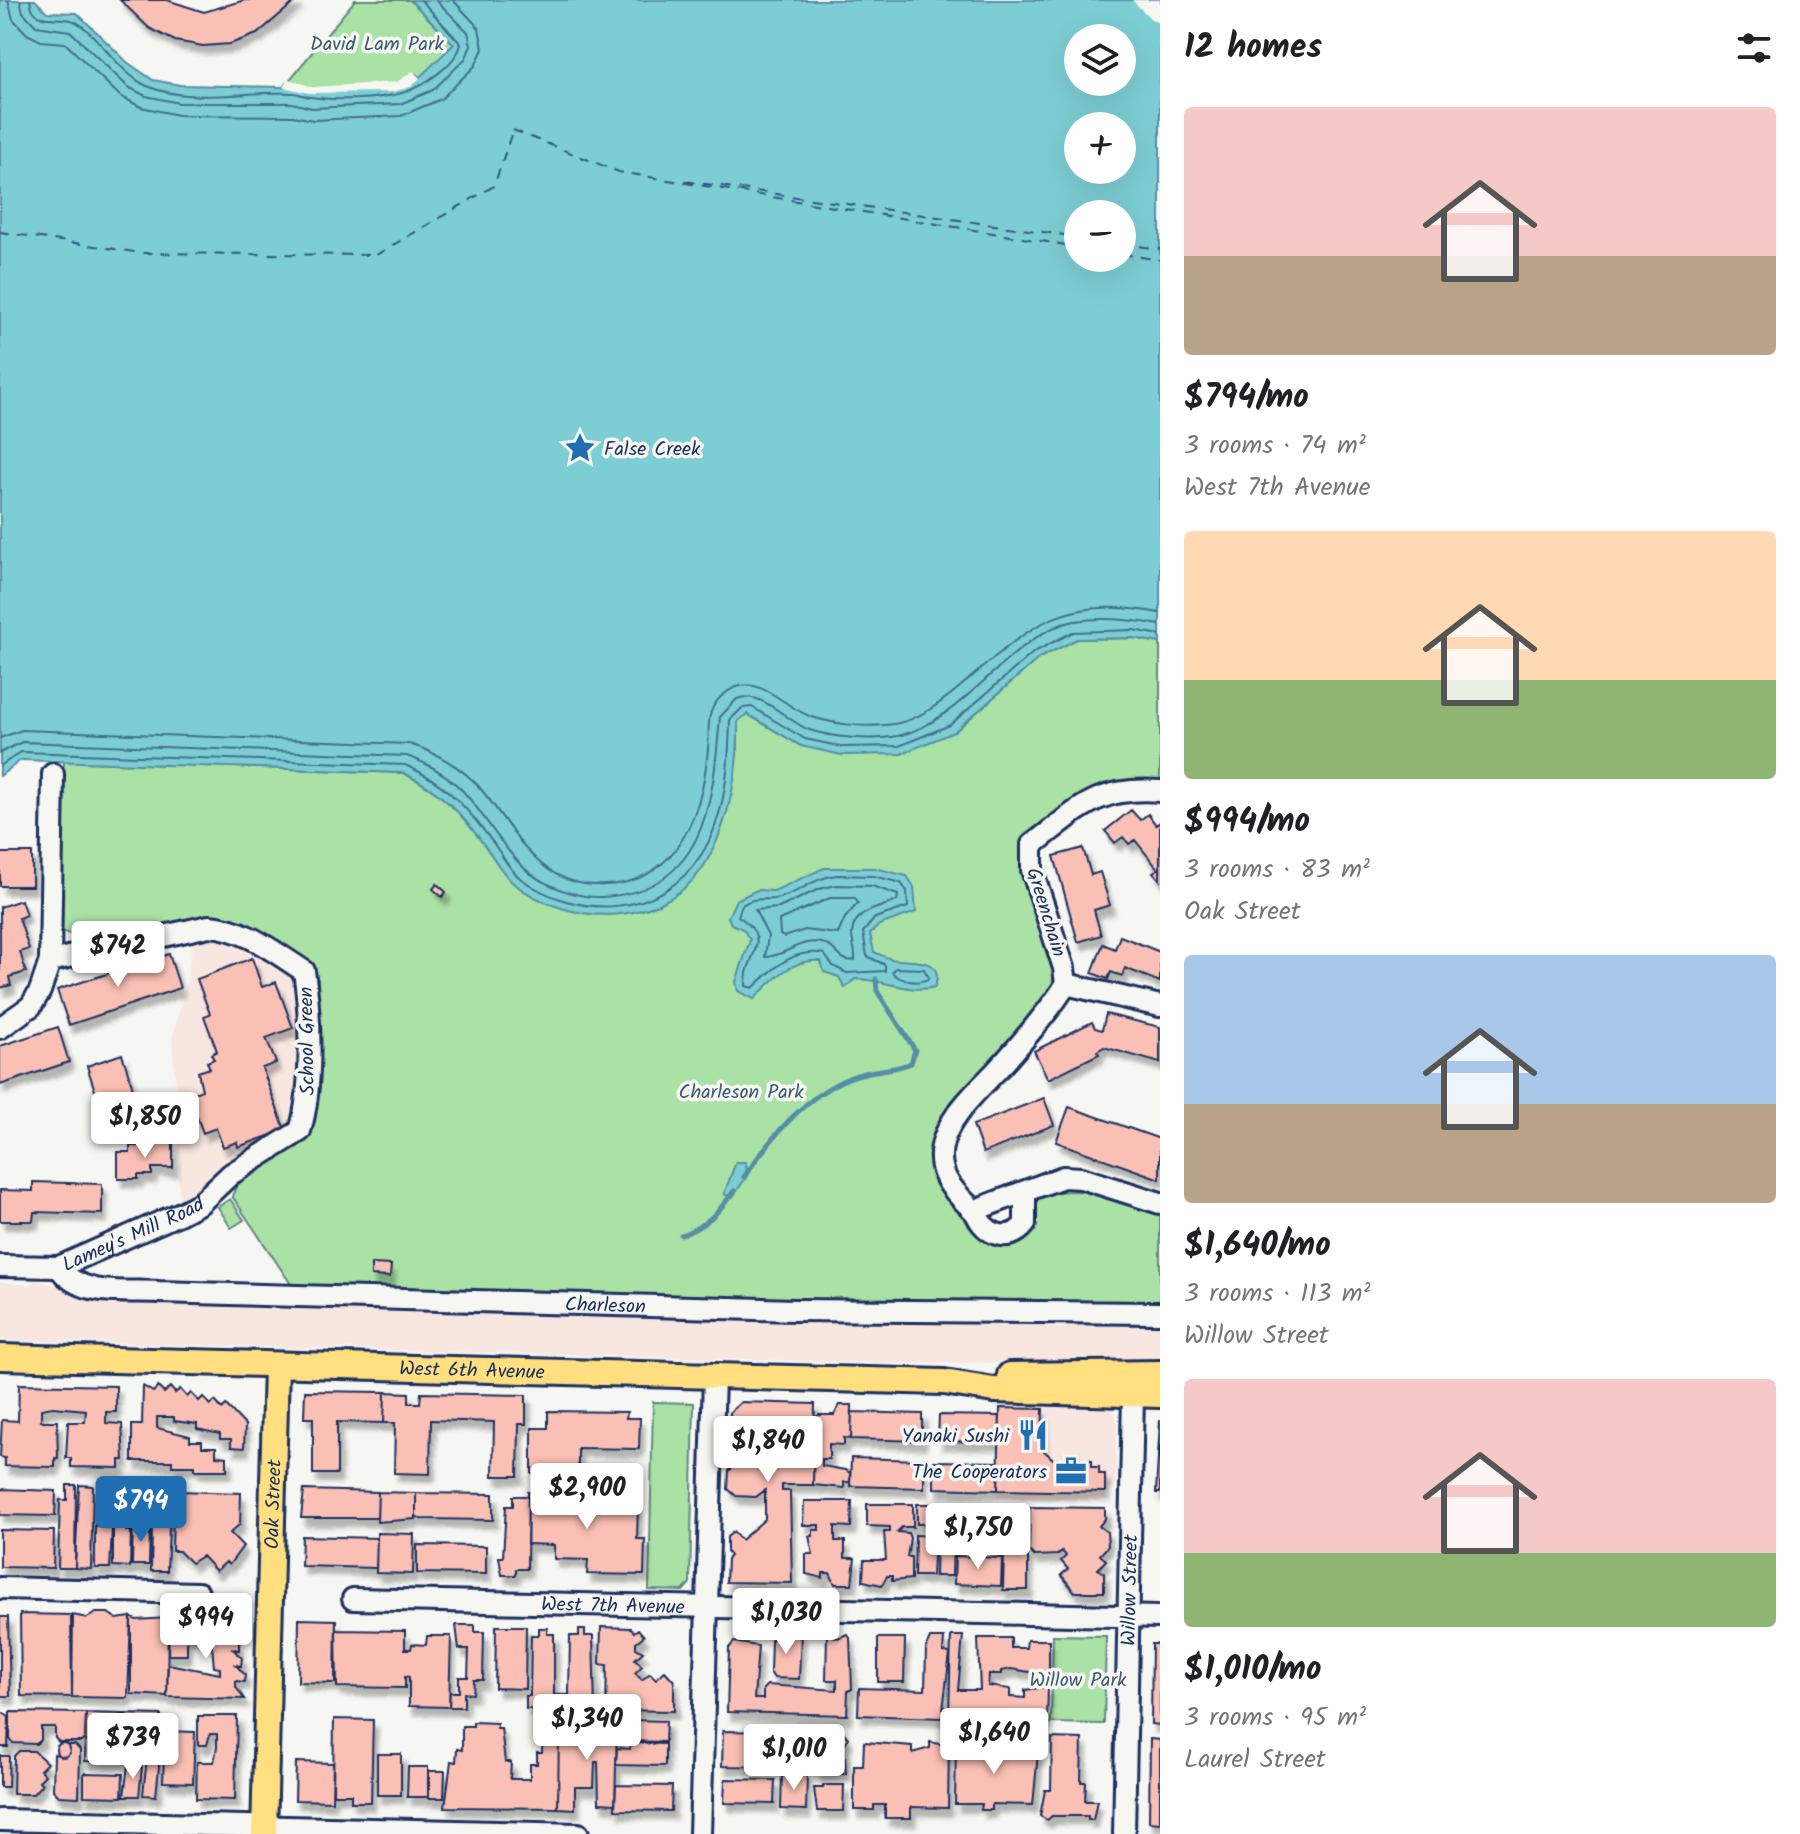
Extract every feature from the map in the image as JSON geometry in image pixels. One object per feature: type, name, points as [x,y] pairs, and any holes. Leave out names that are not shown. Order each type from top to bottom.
[{"type":"main road","name":"West 6th Avenue","points":[[0,1357],[944,1382],[994,1390],[1160,1395]]},
{"type":"main road","name":"Oak Street","points":[[265,1830],[276,1365]]},
{"type":"main road","name":"West 6th Avenue","points":[[944,1382],[994,1376],[1160,1373]]},
{"type":"street","points":[[0,1028],[31,1006],[40,991],[50,961],[53,774]]},
{"type":"street","name":"Greenchain","points":[[1025,1193],[1025,1224],[1015,1233],[1001,1236],[983,1226],[976,1213],[956,1193],[942,1166],[948,1129],[964,1104],[998,1069],[1066,984],[1064,968],[1032,870],[1032,845],[1096,798],[1119,790],[1160,791]]},
{"type":"street","name":"School Green","points":[[50,961],[209,926],[226,927],[250,937],[304,971],[308,992],[306,1110],[300,1131],[231,1174],[214,1191]]},
{"type":"street","points":[[1066,984],[1160,1006]]},
{"type":"street","points":[[976,1213],[983,1207],[1052,1180],[1072,1177],[1160,1203]]},
{"type":"street","name":"Lamey's Mill Road","points":[[0,1266],[59,1267],[181,1213],[214,1191]]},
{"type":"street","name":"Charleson","points":[[59,1267],[71,1282],[83,1287],[144,1291],[795,1310],[1160,1313]]},
{"type":"street","points":[[700,1834],[714,1377]]},
{"type":"street","name":"Willow Street","points":[[1124,1834],[1133,1394]]},
{"type":"street","points":[[0,1588],[198,1593]]},
{"type":"street","name":"West 7th Avenue","points":[[353,1599],[1160,1617]]},
{"type":"street","points":[[0,1820],[265,1830],[578,1834]]},
{"type":"shaded area","points":[[222,937],[301,979],[298,1128],[179,1201],[178,1108],[172,1040],[187,981],[193,940]]},
{"type":"shaded area","points":[[35,1280],[114,1300],[239,1305],[996,1324],[1160,1323],[1160,1362],[891,1363],[0,1340],[0,1282],[29,1285]]},
{"type":"shaded area","points":[[999,1401],[1113,1406],[1117,1420],[1115,1488],[1106,1494],[1106,1500],[997,1498]]},
{"type":"green space","name":"David Lam Park","points":[[355,0],[410,0],[454,44],[427,72],[404,84],[353,90],[287,83]]},
{"type":"green space","name":"Charleson Park","points":[[1133,638],[1160,643],[1160,787],[1132,785],[1028,843],[1064,980],[1053,979],[1053,992],[1014,1038],[937,1164],[998,1239],[1032,1214],[1037,1197],[1055,1193],[1099,1194],[1160,1211],[1160,1303],[996,1304],[293,1287],[232,1196],[238,1185],[255,1169],[298,1145],[312,1123],[319,1061],[318,979],[311,971],[244,929],[81,949],[76,936],[58,930],[64,761],[403,773],[452,806],[511,881],[738,750],[738,721],[747,714],[801,746],[954,732],[1039,658],[1077,639]]},
{"type":"green space","points":[[230,1199],[244,1220],[231,1228],[218,1207]]},
{"type":"green space","points":[[653,1402],[694,1403],[690,1583],[683,1591],[649,1590]]},
{"type":"green space","name":"Willow Park","points":[[1053,1635],[1106,1636],[1104,1724],[1051,1723]]},
{"type":"water","name":"False Creek","points":[[0,0],[35,0],[47,12],[77,13],[127,62],[153,80],[180,85],[283,87],[286,83],[318,89],[352,90],[387,86],[416,74],[420,77],[454,44],[410,0],[1160,0],[1160,643],[1133,638],[1077,639],[1039,658],[954,732],[901,754],[842,755],[801,746],[747,714],[738,721],[732,790],[723,825],[709,857],[692,881],[670,898],[646,909],[618,914],[590,914],[563,908],[537,898],[513,883],[451,805],[403,773],[21,760],[0,776]]},
{"type":"water","points":[[824,868],[875,868],[907,876],[914,887],[916,912],[879,925],[870,934],[874,952],[892,959],[933,966],[937,978],[935,987],[915,989],[855,979],[845,988],[839,977],[824,972],[821,961],[811,961],[784,972],[754,999],[738,991],[736,982],[750,940],[743,929],[731,924],[728,917],[736,900],[757,890],[774,891]]},
{"type":"water","points":[[736,1162],[746,1162],[747,1176],[732,1198],[724,1194]]},
{"type":"pier","points":[[1132,0],[1160,0],[1160,24],[1151,19]]},
{"type":"pier","points":[[413,71],[420,78],[411,87],[392,92],[309,93],[283,87],[289,79],[313,87],[397,82]]},
{"type":"building","points":[[120,0],[167,0],[204,12],[245,0],[297,0],[257,34],[230,44],[203,46],[175,41],[149,28]]},
{"type":"building","points":[[1131,810],[1140,820],[1148,814],[1156,825],[1160,822],[1160,880],[1153,872],[1158,869],[1135,840],[1129,844],[1123,837],[1115,843],[1105,831]]},
{"type":"building","points":[[1083,848],[1091,875],[1100,872],[1110,905],[1094,910],[1101,935],[1078,942],[1054,856]]},
{"type":"building","points":[[0,853],[32,853],[32,886],[0,886]]},
{"type":"building","points":[[437,884],[446,892],[442,897],[433,889]]},
{"type":"building","points":[[21,900],[26,915],[19,918],[29,949],[20,952],[26,972],[9,977],[11,985],[0,988],[0,907]]},
{"type":"building","points":[[1120,936],[1160,952],[1160,982],[1125,968],[1122,976],[1111,972],[1108,979],[1092,973],[1103,944],[1115,949]]},
{"type":"building","points":[[169,954],[180,988],[69,1025],[57,990]]},
{"type":"building","points":[[252,958],[262,987],[276,982],[293,1028],[266,1038],[276,1063],[262,1068],[285,1130],[238,1147],[237,1142],[223,1147],[216,1128],[203,1133],[189,1095],[202,1090],[198,1072],[210,1068],[207,1062],[214,1059],[211,1054],[217,1051],[204,1016],[210,1014],[197,979]]},
{"type":"building","points":[[1106,1014],[1160,1027],[1160,1063],[1104,1047],[1097,1051],[1099,1054],[1048,1079],[1034,1051],[1092,1022],[1095,1028],[1102,1030]]},
{"type":"building","points":[[58,1027],[69,1062],[0,1085],[0,1046]]},
{"type":"building","points":[[122,1054],[142,1116],[107,1128],[87,1066]]},
{"type":"building","points":[[1044,1098],[1054,1125],[983,1153],[973,1125]]},
{"type":"building","points":[[1069,1107],[1160,1139],[1160,1179],[1056,1142]]},
{"type":"building","points":[[154,1140],[173,1140],[173,1168],[152,1168],[152,1175],[118,1179],[118,1152],[130,1152],[130,1146],[154,1146]]},
{"type":"building","points":[[33,1182],[102,1184],[102,1214],[34,1212],[33,1221],[0,1221],[0,1190],[33,1191]]},
{"type":"building","points":[[371,1264],[391,1265],[390,1277],[371,1276]]},
{"type":"building","points":[[19,1384],[116,1386],[116,1412],[106,1412],[106,1423],[122,1424],[124,1460],[120,1460],[120,1468],[71,1467],[71,1458],[66,1458],[68,1422],[85,1422],[86,1410],[53,1407],[41,1409],[41,1421],[57,1421],[58,1458],[55,1458],[55,1467],[5,1466],[5,1458],[0,1457],[2,1420],[18,1421]]},
{"type":"building","points":[[143,1386],[153,1392],[158,1387],[164,1393],[170,1387],[175,1393],[180,1389],[187,1397],[191,1393],[199,1401],[203,1397],[210,1405],[215,1401],[222,1409],[226,1405],[245,1425],[244,1448],[231,1447],[231,1439],[220,1439],[220,1434],[197,1429],[197,1424],[174,1421],[174,1417],[157,1417],[157,1428],[190,1436],[190,1441],[202,1441],[202,1447],[216,1447],[216,1456],[227,1457],[227,1470],[195,1470],[195,1466],[172,1466],[172,1461],[132,1461],[132,1425],[142,1425]]},
{"type":"building","points":[[305,1391],[385,1392],[384,1423],[337,1422],[337,1474],[313,1474],[313,1418],[304,1418]]},
{"type":"building","points":[[385,1392],[409,1393],[409,1403],[420,1403],[421,1393],[526,1395],[526,1424],[519,1424],[518,1476],[493,1476],[494,1422],[431,1420],[430,1474],[394,1473],[395,1423],[384,1423]]},
{"type":"building","points":[[741,1402],[815,1404],[813,1485],[782,1485],[782,1491],[790,1491],[792,1583],[726,1582],[727,1559],[730,1556],[727,1537],[733,1532],[741,1540],[765,1519],[765,1490],[756,1497],[736,1496],[728,1489],[729,1471],[733,1467],[729,1463],[730,1412]]},
{"type":"building","points":[[840,1405],[852,1405],[851,1439],[844,1438],[844,1445],[829,1444],[829,1459],[822,1459],[822,1466],[845,1470],[850,1473],[850,1482],[844,1482],[844,1488],[813,1485],[814,1419],[819,1415],[834,1415]]},
{"type":"building","points":[[1000,1408],[1043,1409],[1042,1449],[1053,1459],[1092,1460],[1092,1467],[1099,1467],[1099,1474],[1105,1474],[1105,1492],[998,1490]]},
{"type":"building","points":[[548,1411],[627,1412],[626,1418],[640,1418],[639,1449],[578,1448],[578,1474],[532,1474],[532,1428],[548,1428]]},
{"type":"building","points":[[852,1412],[922,1414],[922,1441],[851,1439]]},
{"type":"building","points":[[939,1415],[1000,1416],[999,1442],[938,1441]]},
{"type":"building","points":[[1160,1420],[1160,1493],[1156,1493]]},
{"type":"building","points":[[851,1458],[924,1460],[924,1488],[850,1486]]},
{"type":"building","points":[[934,1461],[999,1462],[998,1490],[934,1488]]},
{"type":"building","points":[[67,1485],[76,1485],[75,1568],[58,1568],[60,1500],[67,1500]]},
{"type":"building","points":[[79,1485],[93,1486],[91,1569],[75,1568]]},
{"type":"building","points":[[132,1486],[131,1513],[120,1513],[120,1509],[114,1508],[114,1488]]},
{"type":"building","points":[[153,1486],[171,1486],[167,1571],[151,1571]]},
{"type":"building","points":[[134,1488],[149,1488],[148,1511],[133,1511]]},
{"type":"building","points":[[0,1489],[56,1491],[55,1516],[0,1515]]},
{"type":"building","points":[[304,1490],[378,1492],[377,1518],[301,1518]]},
{"type":"building","points":[[178,1491],[241,1493],[240,1524],[230,1533],[243,1546],[229,1565],[226,1562],[216,1571],[202,1556],[191,1563],[179,1551],[172,1551],[173,1511],[178,1511]]},
{"type":"building","points":[[378,1492],[416,1493],[416,1519],[377,1522]]},
{"type":"building","points":[[528,1492],[604,1494],[604,1505],[638,1506],[637,1539],[645,1539],[644,1575],[587,1574],[588,1560],[554,1559],[554,1545],[527,1544]]},
{"type":"building","points":[[416,1493],[493,1494],[493,1520],[421,1519],[416,1516]]},
{"type":"building","points":[[513,1496],[528,1496],[527,1569],[516,1569],[516,1575],[502,1575],[499,1557],[503,1557],[506,1506],[513,1506]]},
{"type":"building","points":[[804,1501],[852,1501],[851,1527],[835,1526],[835,1541],[845,1541],[845,1558],[855,1558],[852,1584],[835,1584],[830,1573],[823,1573],[823,1578],[806,1574],[806,1554],[813,1554],[809,1536],[813,1536],[813,1530],[819,1530],[819,1525],[803,1525]]},
{"type":"building","points":[[867,1504],[913,1504],[913,1527],[902,1527],[897,1532],[908,1533],[910,1538],[907,1557],[911,1557],[911,1579],[892,1581],[892,1576],[887,1576],[882,1585],[863,1581],[864,1560],[886,1560],[884,1532],[890,1532],[890,1527],[867,1526]]},
{"type":"building","points":[[917,1504],[933,1504],[933,1524],[917,1524]]},
{"type":"building","points":[[1030,1507],[1105,1508],[1105,1519],[1099,1526],[1107,1532],[1108,1546],[1100,1555],[1106,1560],[1098,1569],[1104,1573],[1104,1592],[1075,1592],[1061,1575],[1068,1569],[1061,1561],[1066,1556],[1062,1551],[1057,1555],[1034,1556],[1029,1551]]},
{"type":"building","points":[[956,1508],[1030,1509],[1029,1542],[956,1540]]},
{"type":"building","points":[[133,1522],[150,1525],[149,1565],[132,1565]]},
{"type":"building","points":[[95,1525],[112,1529],[110,1568],[95,1568]]},
{"type":"building","points":[[113,1525],[126,1525],[126,1531],[131,1531],[130,1567],[113,1566]]},
{"type":"building","points":[[0,1530],[54,1531],[53,1568],[0,1567]]},
{"type":"building","points":[[377,1533],[414,1534],[413,1574],[376,1573]]},
{"type":"building","points":[[915,1535],[934,1536],[932,1576],[914,1576]]},
{"type":"building","points":[[302,1536],[377,1538],[376,1568],[301,1566]]},
{"type":"building","points":[[936,1540],[953,1540],[952,1576],[935,1576]]},
{"type":"building","points":[[417,1545],[486,1546],[486,1574],[417,1573]]},
{"type":"building","points":[[1004,1552],[1028,1552],[1028,1590],[1003,1590]]},
{"type":"building","points":[[955,1556],[1002,1558],[1001,1586],[954,1584]]},
{"type":"building","points":[[96,1613],[108,1613],[117,1619],[131,1617],[128,1698],[72,1697],[73,1615],[87,1618]]},
{"type":"building","points":[[20,1614],[71,1615],[72,1697],[21,1696]]},
{"type":"building","points":[[187,1615],[225,1619],[228,1616],[236,1626],[236,1634],[231,1634],[239,1642],[239,1650],[233,1649],[242,1658],[241,1666],[236,1665],[245,1675],[244,1682],[236,1681],[236,1687],[244,1699],[167,1697],[168,1664],[220,1674],[220,1668],[214,1667],[211,1636],[187,1635],[187,1655],[168,1655],[169,1633],[178,1633],[178,1624]]},
{"type":"building","points":[[0,1617],[8,1617],[10,1696],[0,1696]]},
{"type":"building","points":[[131,1617],[136,1620],[168,1618],[167,1696],[131,1694]]},
{"type":"building","points":[[299,1619],[336,1620],[335,1683],[298,1682]]},
{"type":"building","points":[[456,1625],[475,1625],[475,1632],[484,1632],[483,1680],[474,1680],[473,1694],[464,1693],[464,1707],[449,1707],[450,1692],[459,1692],[459,1677],[468,1677],[469,1649],[459,1649]]},
{"type":"building","points":[[496,1626],[526,1626],[525,1689],[495,1688]]},
{"type":"building","points":[[601,1627],[631,1628],[634,1632],[638,1629],[644,1636],[636,1642],[636,1648],[643,1652],[635,1659],[642,1666],[635,1673],[642,1680],[650,1673],[656,1679],[665,1671],[674,1681],[674,1711],[606,1710],[607,1665],[600,1664]]},
{"type":"building","points":[[539,1628],[547,1628],[547,1634],[554,1634],[554,1695],[569,1695],[570,1636],[579,1636],[579,1630],[585,1630],[585,1636],[593,1636],[595,1710],[526,1709],[526,1696],[530,1696],[531,1635],[539,1635]]},
{"type":"building","points":[[336,1630],[405,1631],[405,1649],[411,1649],[412,1644],[426,1645],[427,1636],[451,1636],[449,1707],[409,1706],[409,1677],[405,1676],[405,1688],[337,1687]]},
{"type":"building","points":[[782,1633],[801,1633],[799,1679],[774,1678],[770,1672],[771,1640]]},
{"type":"building","points":[[827,1634],[838,1638],[847,1634],[850,1638],[852,1689],[848,1691],[847,1715],[727,1712],[729,1648],[734,1642],[758,1646],[754,1699],[763,1699],[763,1689],[767,1685],[837,1690],[837,1680],[826,1680]]},
{"type":"building","points":[[951,1636],[963,1636],[958,1690],[980,1690],[978,1638],[1011,1638],[1011,1648],[1026,1648],[1027,1640],[1049,1640],[1049,1675],[1011,1669],[1001,1671],[1001,1674],[989,1674],[988,1686],[1010,1689],[1010,1697],[1025,1698],[1025,1690],[1048,1687],[1047,1721],[949,1718]]},
{"type":"building","points":[[878,1638],[905,1638],[904,1682],[878,1682]]},
{"type":"building","points":[[930,1638],[944,1638],[943,1652],[950,1653],[942,1718],[858,1715],[859,1688],[925,1690],[926,1648]]},
{"type":"building","points":[[1152,1644],[1160,1644],[1160,1725],[1151,1724]]},
{"type":"building","points":[[0,1711],[9,1717],[8,1747],[0,1747]]},
{"type":"building","points":[[10,1712],[86,1713],[85,1739],[81,1742],[59,1742],[55,1738],[55,1727],[41,1727],[41,1740],[36,1744],[13,1743],[10,1739]]},
{"type":"building","points":[[86,1713],[123,1714],[121,1762],[85,1761]]},
{"type":"building","points":[[125,1714],[161,1715],[160,1751],[124,1749]]},
{"type":"building","points":[[198,1716],[237,1716],[235,1800],[196,1799],[197,1762],[214,1762],[217,1747],[217,1734],[210,1734],[207,1745],[198,1745]]},
{"type":"building","points":[[334,1719],[373,1720],[371,1802],[351,1802],[351,1794],[333,1794]]},
{"type":"building","points":[[631,1720],[666,1721],[665,1742],[630,1741]]},
{"type":"building","points":[[473,1722],[497,1723],[497,1728],[501,1728],[505,1762],[511,1762],[510,1779],[530,1779],[530,1764],[537,1764],[537,1753],[542,1753],[543,1731],[548,1731],[548,1725],[559,1725],[558,1808],[445,1807],[451,1761],[456,1762],[457,1749],[462,1750],[462,1726],[473,1726]]},
{"type":"building","points":[[559,1725],[617,1725],[615,1804],[599,1803],[598,1762],[595,1762],[594,1787],[575,1787],[575,1809],[558,1808]]},
{"type":"building","points":[[165,1731],[195,1732],[193,1783],[163,1782]]},
{"type":"building","points":[[723,1731],[775,1732],[775,1767],[722,1766]]},
{"type":"building","points":[[827,1732],[844,1733],[848,1738],[844,1746],[846,1774],[816,1774],[813,1740],[827,1737]]},
{"type":"building","points":[[1052,1738],[1082,1739],[1081,1782],[1086,1782],[1085,1801],[1097,1801],[1093,1820],[1088,1820],[1088,1816],[1052,1816],[1047,1820],[1040,1816],[1045,1790],[1051,1790]]},
{"type":"building","points":[[1150,1739],[1160,1740],[1160,1823],[1149,1822]]},
{"type":"building","points":[[864,1742],[912,1746],[912,1753],[930,1748],[930,1742],[949,1746],[948,1808],[911,1807],[911,1818],[885,1818],[885,1805],[874,1805],[874,1810],[854,1810],[854,1766],[863,1766]]},
{"type":"building","points":[[63,1743],[70,1750],[63,1757],[56,1750]]},
{"type":"building","points":[[630,1743],[665,1744],[665,1766],[616,1765],[617,1748],[630,1749]]},
{"type":"building","points":[[956,1744],[983,1744],[986,1751],[993,1752],[993,1748],[1019,1748],[1024,1753],[1038,1753],[1033,1805],[992,1804],[992,1810],[981,1810],[982,1804],[955,1804]]},
{"type":"building","points":[[68,1745],[75,1745],[80,1750],[79,1797],[59,1796],[53,1790],[54,1754],[65,1757],[70,1753]]},
{"type":"building","points":[[19,1751],[34,1751],[47,1763],[40,1770],[45,1775],[39,1781],[42,1784],[33,1794],[13,1794],[14,1756]]},
{"type":"building","points":[[377,1754],[401,1754],[401,1795],[377,1795]]},
{"type":"building","points":[[0,1756],[9,1756],[8,1787],[0,1787]]},
{"type":"building","points":[[147,1757],[160,1757],[156,1796],[143,1795]]},
{"type":"building","points":[[296,1762],[333,1763],[332,1801],[295,1800]]},
{"type":"building","points":[[128,1765],[142,1767],[139,1796],[124,1796]]},
{"type":"building","points":[[408,1767],[428,1767],[428,1797],[407,1797]]},
{"type":"building","points":[[429,1771],[445,1771],[444,1798],[429,1798]]},
{"type":"building","points":[[84,1773],[123,1774],[122,1797],[84,1796]]},
{"type":"building","points":[[782,1773],[807,1774],[806,1810],[781,1809]]},
{"type":"building","points":[[725,1779],[775,1780],[774,1804],[724,1803]]},
{"type":"building","points":[[616,1785],[672,1786],[671,1811],[615,1810]]},
{"type":"building","points":[[823,1785],[844,1785],[843,1811],[817,1811],[814,1788],[823,1788]]},
{"type":"waterway","points":[[744,1177],[790,1119],[819,1095],[851,1077],[911,1063],[915,1050],[877,991],[876,979]]},
{"type":"waterway","points":[[681,1235],[711,1218],[734,1191]]},
{"type":"ferry route","points":[[513,130],[619,172],[1064,245]]},
{"type":"ferry route","points":[[0,232],[142,253],[376,255],[494,186],[512,132]]},
{"type":"ferry route","points":[[685,181],[1064,235]]},
{"type":"ferry route","points":[[1136,246],[1160,249]]},
{"type":"ferry route","points":[[1136,256],[1160,260]]},
{"type":"place","name":"False Creek","points":[[580,448]]},
{"type":"place","name":"Yanaki Sushi","points":[[1033,1435]]},
{"type":"place","name":"The Cooperators","points":[[1071,1471]]}]
